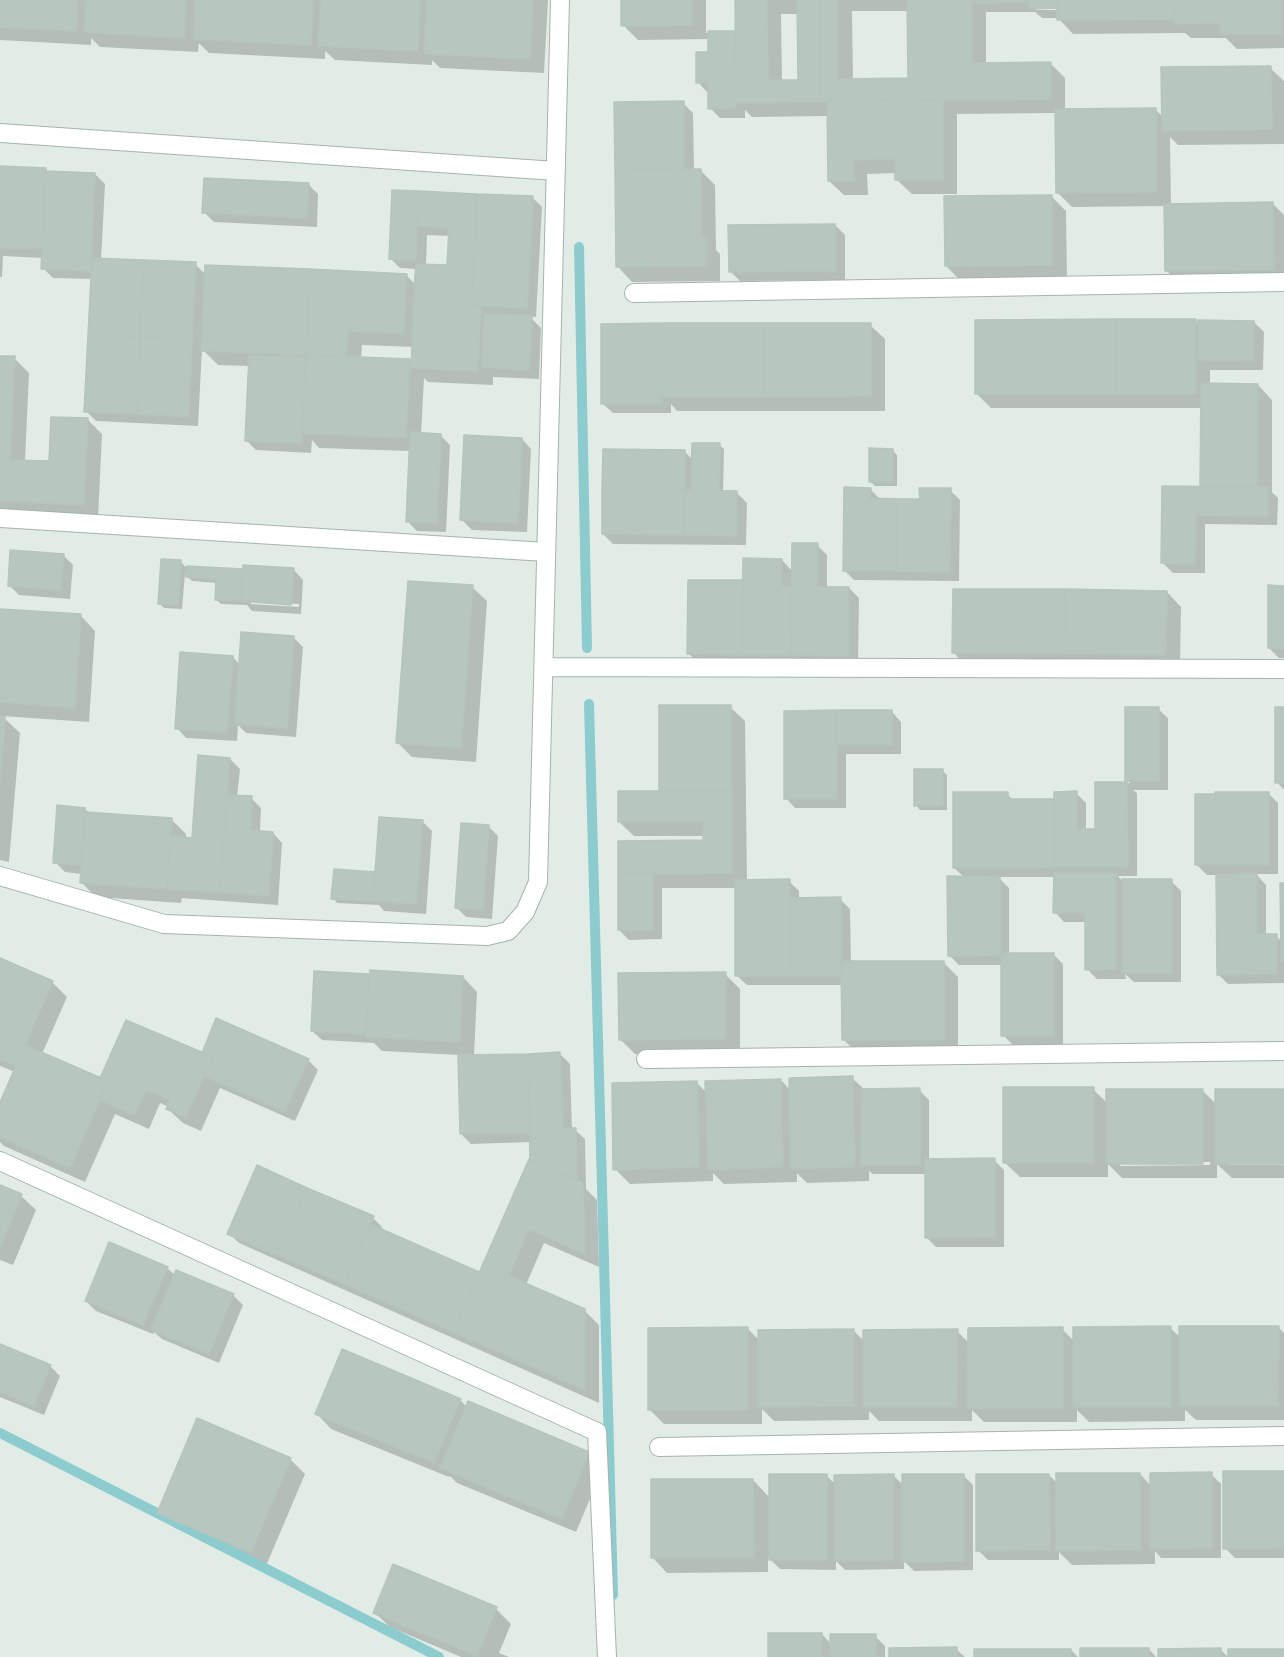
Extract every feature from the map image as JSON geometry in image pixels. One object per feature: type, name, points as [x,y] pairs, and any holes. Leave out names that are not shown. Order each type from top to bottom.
[{"type":"street","points":[[0,876],[164,924],[487,936],[508,931],[525,912],[538,882],[560,0]]},
{"type":"street","points":[[0,134],[556,171]]},
{"type":"street","points":[[634,293],[1284,282]]},
{"type":"street","points":[[0,518],[546,552]]},
{"type":"street","points":[[544,667],[1284,669]]},
{"type":"street","points":[[646,1059],[1284,1051]]},
{"type":"street","points":[[0,1161],[597,1432],[607,1657]]},
{"type":"street","points":[[659,1447],[1284,1436]]},
{"type":"building","points":[[0,0],[78,0],[77,31],[0,27]]},
{"type":"building","points":[[86,0],[186,0],[184,38],[84,32]]},
{"type":"building","points":[[195,0],[313,0],[311,45],[193,39]]},
{"type":"building","points":[[321,0],[420,0],[418,51],[318,46]]},
{"type":"building","points":[[427,0],[533,0],[530,59],[424,54]]},
{"type":"building","points":[[621,0],[692,0],[692,25],[621,26]]},
{"type":"building","points":[[735,0],[767,0],[768,80],[798,80],[797,0],[820,0],[820,102],[736,103]]},
{"type":"building","points":[[820,0],[838,0],[838,79],[908,78],[907,0],[946,0],[947,100],[820,102]]},
{"type":"building","points":[[946,0],[972,0],[972,63],[1051,62],[1051,99],[947,100]]},
{"type":"building","points":[[974,0],[1057,0],[1057,8],[1030,9],[1030,2],[974,3]]},
{"type":"building","points":[[1057,0],[1174,0],[1174,19],[1057,20]]},
{"type":"building","points":[[1174,0],[1282,0],[1282,34],[1220,34],[1220,23],[1174,24]]},
{"type":"building","points":[[708,31],[735,31],[736,108],[708,109],[708,82],[696,83],[696,52],[708,52]]},
{"type":"building","points":[[1271,66],[1272,129],[1162,131],[1161,67]]},
{"type":"building","points":[[943,100],[943,180],[895,180],[895,159],[853,160],[854,181],[828,181],[827,101]]},
{"type":"building","points":[[684,101],[684,169],[615,170],[614,102]]},
{"type":"building","points":[[1156,108],[1157,192],[1056,193],[1055,109]]},
{"type":"building","points":[[0,166],[46,168],[42,249],[0,248]]},
{"type":"building","points":[[701,169],[702,238],[706,238],[706,266],[616,267],[615,170]]},
{"type":"building","points":[[46,171],[95,173],[91,271],[41,269]]},
{"type":"building","points":[[204,178],[309,183],[307,218],[202,213]]},
{"type":"building","points":[[392,190],[419,191],[416,260],[389,259]]},
{"type":"building","points":[[419,191],[477,194],[473,277],[415,275],[416,264],[447,265],[449,228],[418,226]]},
{"type":"building","points":[[477,194],[533,196],[530,254],[474,251]]},
{"type":"building","points":[[1052,195],[1052,265],[945,266],[944,196]]},
{"type":"building","points":[[1273,202],[1274,270],[1165,271],[1164,204]]},
{"type":"building","points":[[835,224],[836,271],[729,272],[728,225]]},
{"type":"building","points":[[474,251],[530,254],[527,308],[472,306]]},
{"type":"building","points":[[92,258],[144,260],[140,337],[88,335]]},
{"type":"building","points":[[144,260],[196,262],[192,339],[140,337]]},
{"type":"building","points":[[205,265],[310,269],[306,355],[201,351]]},
{"type":"building","points":[[310,269],[407,274],[404,333],[348,331],[346,357],[306,355]]},
{"type":"building","points":[[415,275],[473,277],[472,306],[481,306],[478,371],[411,368]]},
{"type":"building","points":[[484,314],[532,316],[529,370],[481,367]]},
{"type":"building","points":[[1117,319],[1196,319],[1196,394],[1117,394]]},
{"type":"building","points":[[1117,319],[1117,394],[975,394],[975,320]]},
{"type":"building","points":[[1198,320],[1254,321],[1254,361],[1198,360]]},
{"type":"building","points":[[662,323],[763,323],[763,397],[661,397]]},
{"type":"building","points":[[662,323],[661,404],[601,404],[601,324]]},
{"type":"building","points":[[763,323],[871,323],[871,396],[763,397]]},
{"type":"building","points":[[88,335],[140,337],[137,414],[84,412]]},
{"type":"building","points":[[140,337],[192,339],[189,417],[137,414]]},
{"type":"building","points":[[249,355],[305,358],[302,443],[245,441]]},
{"type":"building","points":[[306,355],[410,359],[406,438],[302,433]]},
{"type":"building","points":[[0,356],[15,356],[10,460],[49,461],[51,417],[88,418],[84,505],[0,501]]},
{"type":"building","points":[[1201,383],[1258,384],[1257,487],[1200,486]]},
{"type":"building","points":[[410,432],[441,434],[437,523],[406,522]]},
{"type":"building","points":[[464,435],[522,438],[518,523],[460,520]]},
{"type":"building","points":[[692,443],[720,443],[719,491],[691,490]]},
{"type":"building","points":[[869,448],[893,449],[893,482],[869,482]]},
{"type":"building","points":[[603,449],[685,450],[685,490],[602,490]]},
{"type":"building","points":[[1162,486],[1268,487],[1268,516],[1196,515],[1195,564],[1161,563]]},
{"type":"building","points":[[844,487],[871,488],[870,498],[897,499],[897,571],[843,571]]},
{"type":"building","points":[[919,488],[951,488],[950,572],[897,571],[897,499],[920,499]]},
{"type":"building","points":[[602,490],[685,490],[684,535],[602,534]]},
{"type":"building","points":[[685,490],[737,491],[737,536],[684,535]]},
{"type":"building","points":[[792,543],[818,543],[817,587],[849,587],[849,656],[791,655]]},
{"type":"building","points":[[10,550],[64,554],[61,590],[8,586]]},
{"type":"building","points":[[743,558],[782,559],[782,586],[792,586],[791,655],[742,655]]},
{"type":"building","points":[[161,559],[181,560],[178,605],[158,604]]},
{"type":"building","points":[[243,565],[294,568],[291,605],[241,601]]},
{"type":"building","points":[[186,566],[243,569],[241,601],[215,600],[216,579],[186,577]]},
{"type":"building","points":[[688,580],[743,580],[742,655],[687,654]]},
{"type":"building","points":[[408,581],[473,585],[461,748],[396,743]]},
{"type":"building","points":[[1268,585],[1284,586],[1284,649],[1268,648]]},
{"type":"building","points":[[953,589],[1065,589],[1064,654],[952,653]]},
{"type":"building","points":[[1065,589],[1167,591],[1166,655],[1064,654]]},
{"type":"building","points":[[0,609],[81,614],[75,708],[0,702]]},
{"type":"building","points":[[241,632],[294,636],[287,728],[235,724]]},
{"type":"building","points":[[180,652],[233,656],[227,732],[175,729]]},
{"type":"building","points":[[659,705],[731,705],[731,791],[659,791]]},
{"type":"building","points":[[1125,707],[1159,707],[1159,781],[1125,781]]},
{"type":"building","points":[[1275,707],[1284,707],[1284,783],[1275,783]]},
{"type":"building","points":[[837,710],[892,710],[892,745],[837,745]]},
{"type":"building","points":[[837,710],[837,799],[784,799],[784,711]]},
{"type":"building","points":[[0,716],[5,717],[0,781]]},
{"type":"building","points":[[198,755],[230,758],[220,892],[167,889],[171,836],[192,838]]},
{"type":"building","points":[[914,769],[943,769],[943,806],[914,806]]},
{"type":"building","points":[[1095,782],[1127,782],[1128,867],[1054,867],[1054,792],[1077,791],[1077,829],[1095,829]]},
{"type":"building","points":[[618,791],[732,791],[732,873],[618,874],[618,841],[703,840],[703,822],[618,822]]},
{"type":"building","points":[[953,792],[1008,792],[1008,868],[953,868]]},
{"type":"building","points":[[1215,792],[1269,792],[1269,865],[1195,865],[1195,794],[1215,794]]},
{"type":"building","points":[[227,795],[252,796],[250,830],[273,832],[269,896],[220,892]]},
{"type":"building","points":[[1008,799],[1054,799],[1054,867],[1008,868]]},
{"type":"building","points":[[57,805],[85,808],[81,865],[53,863]]},
{"type":"building","points":[[85,812],[172,818],[167,889],[80,883]]},
{"type":"building","points":[[379,817],[423,820],[416,904],[373,901]]},
{"type":"building","points":[[461,823],[489,825],[483,910],[455,908]]},
{"type":"building","points":[[334,869],[375,872],[373,901],[331,899]]},
{"type":"building","points":[[1054,873],[1116,873],[1116,969],[1085,970],[1085,913],[1053,913]]},
{"type":"building","points":[[1257,873],[1257,934],[1277,934],[1277,974],[1217,975],[1216,874]]},
{"type":"building","points":[[618,874],[653,874],[653,930],[618,930]]},
{"type":"building","points":[[947,876],[1000,877],[1000,955],[948,956]]},
{"type":"building","points":[[790,879],[790,976],[735,976],[735,880]]},
{"type":"building","points":[[1122,879],[1172,879],[1172,973],[1122,973]]},
{"type":"building","points":[[1280,883],[1284,883],[1284,962],[1281,962]]},
{"type":"building","points":[[841,897],[842,976],[790,976],[790,898]]},
{"type":"building","points":[[1001,953],[1054,953],[1054,1036],[1001,1036]]},
{"type":"building","points":[[0,958],[53,981],[16,1066],[0,1059]]},
{"type":"building","points":[[841,961],[944,961],[944,1040],[842,1040]]},
{"type":"building","points":[[370,970],[463,976],[460,1042],[366,1037]]},
{"type":"building","points":[[314,971],[369,974],[366,1034],[311,1031]]},
{"type":"building","points":[[726,972],[726,1039],[619,1040],[618,973]]},
{"type":"building","points":[[216,1018],[309,1059],[285,1112],[204,1076],[213,1057],[202,1053]]},
{"type":"building","points":[[126,1020],[213,1057],[186,1117],[166,1109],[170,1100],[146,1090],[134,1115],[100,1100],[108,1081],[100,1078]]},
{"type":"building","points":[[25,1045],[108,1081],[70,1168],[0,1137],[0,1102]]},
{"type":"building","points":[[560,1052],[563,1128],[576,1128],[577,1181],[530,1160],[528,1054]]},
{"type":"building","points":[[528,1054],[530,1133],[460,1134],[458,1055]]},
{"type":"building","points":[[853,1076],[855,1167],[791,1169],[789,1078]]},
{"type":"building","points":[[781,1079],[783,1167],[708,1170],[705,1081]]},
{"type":"building","points":[[697,1081],[699,1167],[613,1170],[612,1083]]},
{"type":"building","points":[[1003,1087],[1094,1087],[1094,1163],[1003,1163]]},
{"type":"building","points":[[920,1088],[920,1165],[861,1165],[862,1089]]},
{"type":"building","points":[[1106,1089],[1203,1089],[1203,1164],[1106,1164]]},
{"type":"building","points":[[1215,1089],[1284,1089],[1284,1164],[1215,1164]]},
{"type":"building","points":[[995,1158],[995,1237],[925,1238],[925,1159]]},
{"type":"building","points":[[529,1159],[583,1183],[585,1254],[529,1229],[509,1276],[585,1309],[585,1390],[453,1332]]},
{"type":"building","points":[[257,1165],[307,1188],[277,1255],[227,1234]]},
{"type":"building","points":[[0,1185],[22,1194],[0,1248]]},
{"type":"building","points":[[307,1188],[374,1216],[344,1284],[277,1255]]},
{"type":"building","points":[[370,1224],[479,1272],[453,1332],[344,1284]]},
{"type":"building","points":[[109,1242],[168,1267],[143,1325],[85,1301]]},
{"type":"building","points":[[176,1270],[234,1294],[209,1354],[151,1330]]},
{"type":"building","points":[[1171,1326],[1171,1407],[1073,1407],[1073,1327]]},
{"type":"building","points":[[1179,1326],[1279,1326],[1278,1406],[1180,1406]]},
{"type":"building","points":[[748,1327],[748,1410],[648,1410],[648,1328]]},
{"type":"building","points":[[1063,1327],[1063,1408],[967,1408],[968,1328]]},
{"type":"building","points":[[854,1329],[854,1406],[758,1407],[758,1330]]},
{"type":"building","points":[[958,1329],[957,1407],[863,1407],[863,1330]]},
{"type":"building","points":[[0,1344],[51,1365],[34,1406],[0,1392]]},
{"type":"building","points":[[342,1349],[461,1399],[434,1463],[315,1414]]},
{"type":"building","points":[[468,1401],[589,1452],[562,1519],[440,1468]]},
{"type":"building","points":[[197,1418],[291,1458],[251,1553],[157,1513]]},
{"type":"building","points":[[1223,1471],[1284,1471],[1284,1548],[1223,1549]]},
{"type":"building","points":[[1212,1472],[1212,1548],[1150,1549],[1150,1473]]},
{"type":"building","points":[[1056,1473],[1140,1473],[1141,1550],[1056,1551]]},
{"type":"building","points":[[769,1474],[827,1474],[827,1560],[769,1560]]},
{"type":"building","points":[[894,1474],[894,1560],[834,1561],[834,1475]]},
{"type":"building","points":[[902,1474],[964,1474],[964,1561],[902,1562]]},
{"type":"building","points":[[976,1474],[1049,1474],[1050,1550],[976,1551]]},
{"type":"building","points":[[651,1479],[753,1479],[754,1558],[651,1558]]},
{"type":"building","points":[[393,1564],[497,1607],[477,1656],[373,1613]]},
{"type":"building","points":[[768,1633],[822,1633],[822,1657],[768,1657]]},
{"type":"building","points":[[830,1634],[876,1634],[876,1657],[830,1657]]},
{"type":"building","points":[[957,1647],[957,1657],[889,1657],[889,1648]]},
{"type":"building","points":[[1080,1648],[1149,1648],[1149,1657],[1080,1657]]},
{"type":"building","points":[[1221,1648],[1221,1657],[1158,1657],[1158,1649]]},
{"type":"building","points":[[974,1649],[1071,1649],[1071,1657],[974,1657]]},
{"type":"building","points":[[1228,1649],[1284,1649],[1284,1657],[1228,1657]]},
{"type":"waterway","points":[[579,247],[587,648]]},
{"type":"waterway","points":[[589,704],[613,1595]]},
{"type":"waterway","points":[[0,1433],[439,1657]]}]
